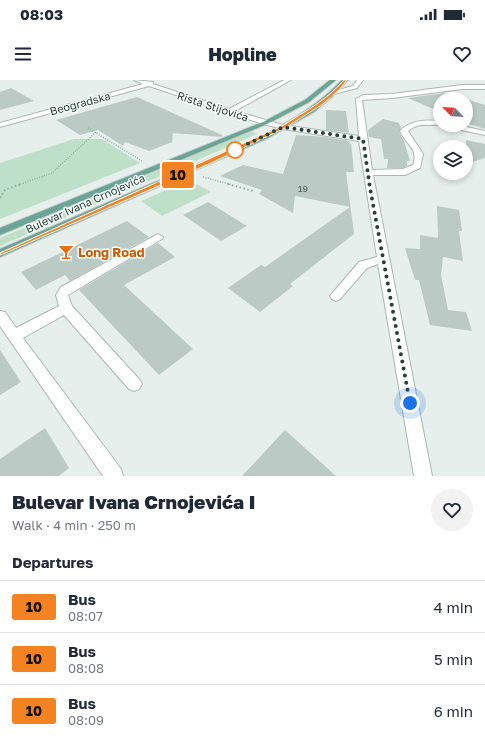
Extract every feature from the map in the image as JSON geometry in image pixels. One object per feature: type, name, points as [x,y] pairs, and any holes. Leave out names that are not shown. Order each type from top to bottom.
[{"type":"main road","name":"Bulevar Ivana Crnojevića","points":[[0,232],[265,123],[307,101],[333,80]]},
{"type":"main road","name":"Bulevar Ivana Crnojevića","points":[[0,253],[209,162],[283,127],[308,112],[334,92],[345,80]]},
{"type":"street","name":"Rista Stijovića","points":[[137,80],[265,123],[363,139]]},
{"type":"street","name":"Beogradska","points":[[0,124],[159,80]]},
{"type":"street","points":[[230,111],[288,80]]},
{"type":"street","points":[[334,92],[355,87],[360,80]]},
{"type":"street","points":[[465,80],[476,86]]},
{"type":"street","points":[[359,101],[363,97],[392,96],[476,86],[485,87]]},
{"type":"street","points":[[359,101],[383,104]]},
{"type":"street","points":[[359,101],[368,173],[423,476]]},
{"type":"street","points":[[368,173],[405,172],[417,166],[420,160],[420,153],[404,131],[410,126],[433,124]]},
{"type":"street","points":[[473,130],[485,133]]},
{"type":"street","points":[[134,384],[66,308],[62,295],[65,290],[158,237]]},
{"type":"street","points":[[336,296],[363,265],[384,259]]},
{"type":"street","points":[[14,336],[66,308]]},
{"type":"street","points":[[0,316],[114,476]]},
{"type":"path","points":[[88,128],[146,164]]},
{"type":"path","points":[[0,198],[5,190],[52,173],[96,132]]},
{"type":"path","points":[[202,177],[253,191]]},
{"type":"green space","points":[[251,131],[257,134],[0,246],[0,238]]},
{"type":"green space","points":[[74,139],[102,139],[140,163],[0,219],[0,163]]},
{"type":"green space","points":[[189,180],[211,192],[162,216],[141,201]]},
{"type":"building","points":[[11,88],[34,101],[0,110],[0,92]]},
{"type":"building","points":[[433,95],[433,109],[408,98]]},
{"type":"building","points":[[137,97],[222,135],[222,137],[173,133],[172,142],[149,151],[125,142],[123,146],[98,130],[80,135],[56,120]]},
{"type":"building","points":[[473,101],[485,105],[485,129],[473,125]]},
{"type":"building","points":[[326,110],[346,111],[349,133],[326,130]]},
{"type":"building","points":[[383,119],[399,123],[401,128],[399,132],[404,141],[410,161],[407,161],[407,166],[403,168],[387,168],[388,159],[384,159],[381,139],[369,137],[368,130]]},
{"type":"building","points":[[296,135],[326,137],[349,141],[350,144],[351,143],[354,172],[346,172],[354,234],[290,284],[293,286],[260,312],[228,288],[261,265],[265,267],[350,207],[295,196],[293,213],[259,194],[262,190],[220,176],[243,165],[283,174]]},
{"type":"building","points":[[473,141],[485,144],[485,158],[473,162]]},
{"type":"building","points":[[208,202],[247,226],[221,241],[183,215]]},
{"type":"building","points":[[437,206],[459,210],[462,231],[459,231],[463,261],[443,257],[441,275],[448,310],[466,312],[472,331],[430,325],[419,280],[415,280],[405,248],[420,249],[420,235],[438,238]]},
{"type":"building","points":[[127,221],[149,237],[70,281],[65,275],[36,290],[21,272]]},
{"type":"building","points":[[158,243],[175,257],[124,285],[193,349],[159,375],[79,290]]},
{"type":"building","points":[[0,350],[21,382],[0,395]]},
{"type":"building","points":[[45,428],[69,468],[59,476],[0,476],[0,459]]},
{"type":"building","points":[[285,430],[336,476],[242,476]]},
{"type":"bus line","name":"10","points":[[0,253],[262,138],[294,121],[321,103],[345,80]]},
{"type":"place","name":"Long Road","points":[[66,252]]},
{"type":"route","points":[[235,150],[283,127],[363,139],[370,188],[410,403]]}]
